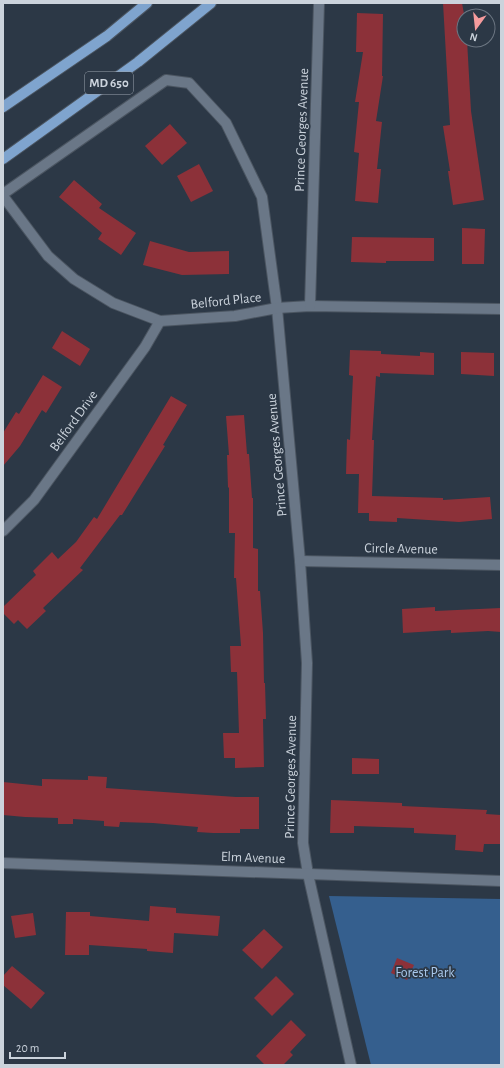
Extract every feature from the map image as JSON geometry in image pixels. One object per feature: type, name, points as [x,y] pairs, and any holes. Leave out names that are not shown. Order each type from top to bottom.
[{"type":"main road","name":"MD 650","points":[[3,107],[107,36],[147,3]]},
{"type":"main road","name":"MD 650","points":[[3,159],[138,62],[212,3]]},
{"type":"street","name":"Prince Georges Avenue","points":[[310,306],[320,15],[319,3]]},
{"type":"street","name":"Prince Georges Avenue","points":[[3,195],[166,80],[189,83],[226,123],[262,197],[277,308],[300,561],[307,663],[303,843],[308,874],[351,1065]]},
{"type":"street","name":"Belford Place","points":[[3,195],[48,256],[74,279],[114,303],[160,321],[235,316],[277,308],[310,306],[501,310]]},
{"type":"street","name":"Belford Drive","points":[[3,531],[34,500],[145,347],[160,321]]},
{"type":"street","name":"Circle Avenue","points":[[300,561],[501,565]]},
{"type":"street","name":"Elm Avenue","points":[[3,863],[501,881]]},
{"type":"green space","name":"Forest Park","points":[[329,896],[501,899],[501,1065],[371,1065]]},
{"type":"building","points":[[443,3],[462,3],[463,8],[456,8],[456,48],[467,48],[471,111],[484,200],[453,205],[448,171],[450,171],[443,126],[450,125]]},
{"type":"building","points":[[357,13],[383,14],[383,76],[376,121],[382,122],[377,169],[381,169],[378,203],[355,201],[359,153],[354,152],[359,102],[355,102],[363,52],[356,52]]},
{"type":"building","points":[[170,124],[187,143],[162,165],[145,146]]},
{"type":"building","points":[[199,164],[213,191],[191,202],[177,176]]},
{"type":"building","points":[[74,180],[102,204],[99,208],[136,233],[121,255],[98,239],[102,233],[59,197]]},
{"type":"building","points":[[462,228],[485,229],[484,264],[462,264]]},
{"type":"building","points":[[352,237],[434,238],[434,261],[386,261],[386,263],[351,262]]},
{"type":"building","points":[[150,241],[189,252],[229,251],[229,274],[182,275],[143,265]]},
{"type":"building","points":[[62,331],[90,349],[80,366],[52,348]]},
{"type":"building","points":[[350,350],[381,351],[381,354],[420,356],[420,352],[434,353],[434,375],[380,373],[380,377],[376,376],[372,440],[374,440],[372,496],[443,498],[443,500],[490,497],[492,519],[459,522],[397,518],[397,522],[369,521],[369,513],[358,513],[359,474],[346,474],[347,439],[350,440],[353,376],[349,375]]},
{"type":"building","points":[[461,352],[494,353],[494,376],[461,374]]},
{"type":"building","points":[[43,375],[62,387],[46,413],[42,410],[20,446],[3,466],[3,433],[16,412],[19,414]]},
{"type":"building","points":[[171,396],[187,405],[163,445],[165,446],[122,515],[120,515],[80,568],[83,570],[43,608],[46,611],[27,629],[18,620],[14,624],[3,613],[3,607],[36,575],[33,571],[52,552],[58,559],[76,542],[94,517],[97,519]]},
{"type":"building","points":[[244,415],[247,454],[249,454],[253,498],[253,548],[258,549],[258,591],[260,591],[263,633],[266,719],[263,719],[264,767],[235,768],[235,758],[224,758],[223,733],[239,733],[237,672],[231,672],[230,646],[241,646],[236,578],[234,578],[235,533],[229,533],[227,455],[229,455],[226,416]]},
{"type":"building","points":[[435,607],[435,611],[501,608],[501,632],[488,631],[451,633],[451,630],[403,633],[402,609]]},
{"type":"building","points":[[352,758],[379,759],[379,774],[352,774]]},
{"type":"building","points":[[88,776],[107,777],[106,788],[236,797],[259,797],[259,829],[240,829],[240,833],[213,833],[197,832],[198,827],[153,823],[120,822],[119,827],[104,826],[104,821],[73,819],[73,824],[58,824],[58,818],[3,815],[3,782],[42,786],[42,779],[88,780]]},
{"type":"building","points":[[331,800],[402,803],[402,806],[487,810],[486,814],[501,815],[501,844],[484,844],[483,852],[455,850],[456,835],[414,833],[414,828],[354,826],[354,833],[330,833]]},
{"type":"building","points":[[150,906],[176,908],[176,913],[220,916],[218,936],[174,933],[173,953],[147,951],[147,949],[89,945],[89,955],[65,955],[66,912],[90,912],[90,916],[149,921]]},
{"type":"building","points":[[33,913],[36,935],[15,938],[11,916]]},
{"type":"building","points":[[264,929],[283,947],[262,969],[242,950]]},
{"type":"building","points":[[397,958],[414,965],[407,980],[391,973]]},
{"type":"building","points":[[12,966],[45,993],[31,1009],[3,985],[3,976]]},
{"type":"building","points":[[276,976],[294,994],[272,1016],[254,998]]},
{"type":"building","points":[[291,1020],[306,1035],[290,1052],[293,1055],[283,1065],[265,1065],[256,1056]]}]
